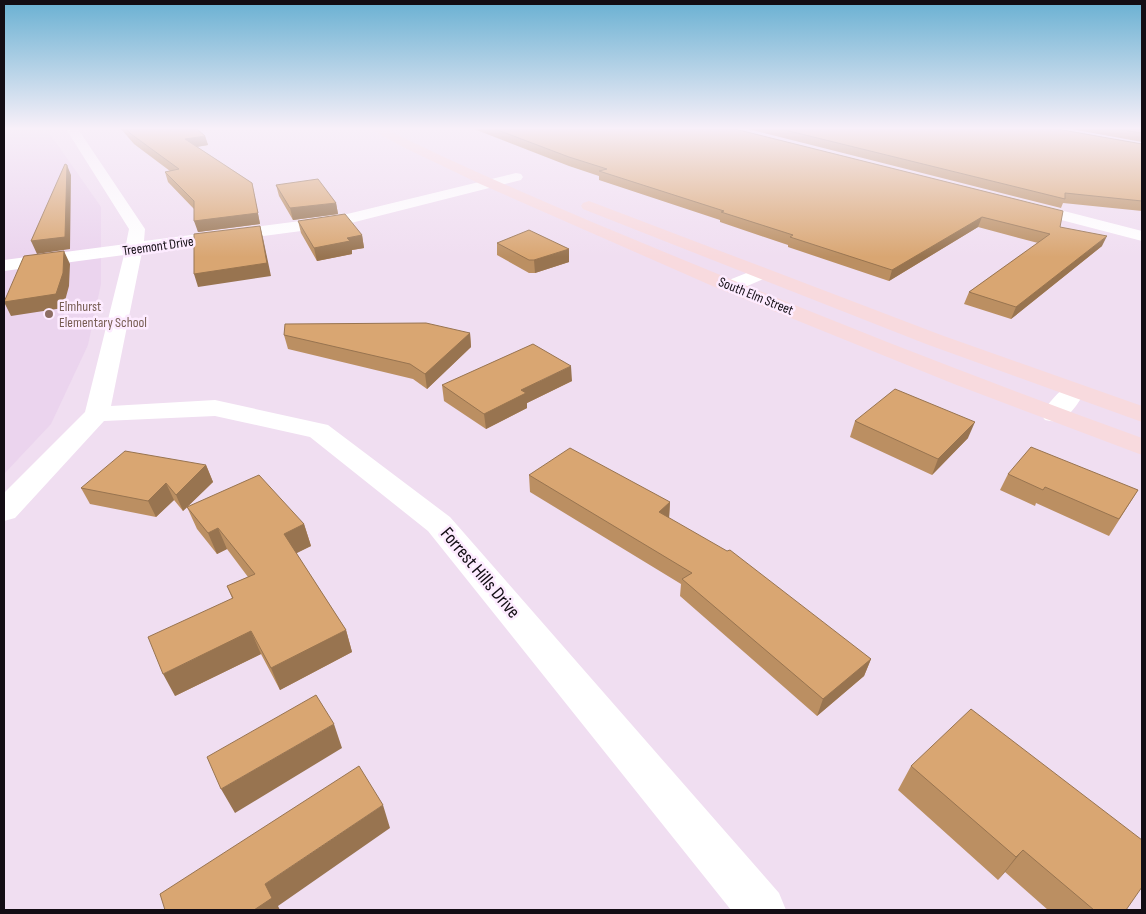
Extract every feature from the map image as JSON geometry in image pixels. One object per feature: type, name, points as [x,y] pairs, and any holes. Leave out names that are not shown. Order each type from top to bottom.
[{"type":"street","points":[[4,511],[97,414],[134,250],[137,228],[100,172]]},
{"type":"street","name":"South Elm Street","points":[[464,172],[488,184],[731,286],[1054,415],[1142,447]]},
{"type":"street","name":"South Elm Street","points":[[504,172],[759,274],[1074,391],[1142,414]]},
{"type":"street","name":"Treemont Drive","points":[[4,265],[134,250],[339,221],[516,177]]},
{"type":"street","points":[[1007,201],[1142,236]]},
{"type":"street","points":[[731,286],[759,274]]},
{"type":"street","points":[[1054,415],[1074,391]]},
{"type":"street","name":"Forrest Hills Drive","points":[[97,414],[216,408],[319,431],[439,524],[762,910]]},
{"type":"shaded area","name":"Elmhurst Elementary School","points":[[4,172],[76,172],[101,207],[101,284],[88,345],[51,424],[4,474]]},
{"type":"building","points":[[62,172],[67,172],[65,237],[31,241]]},
{"type":"building","points":[[165,172],[235,172],[252,183],[258,213],[194,221],[194,201]]},
{"type":"building","points":[[601,172],[906,172],[1063,211],[1060,227],[1107,236],[1016,307],[969,292],[1050,234],[982,217],[892,270],[790,237],[793,235],[721,212],[724,211]]},
{"type":"building","points":[[954,172],[1142,172],[1142,201],[1065,193],[1065,199]]},
{"type":"building","points":[[318,179],[336,203],[290,208],[276,185]]},
{"type":"building","points":[[345,214],[362,235],[347,238],[350,241],[314,248],[298,221]]},
{"type":"building","points":[[260,226],[267,263],[194,274],[194,234]]},
{"type":"building","points":[[529,230],[569,249],[529,260],[497,243]]},
{"type":"building","points":[[64,251],[63,273],[56,294],[4,302],[24,256]]},
{"type":"building","points":[[426,323],[470,333],[425,374],[410,364],[284,335],[285,324]]},
{"type":"building","points":[[533,344],[571,366],[521,390],[526,393],[484,414],[442,385]]},
{"type":"building","points":[[895,389],[975,422],[938,459],[855,421]]},
{"type":"building","points":[[1031,447],[1138,490],[1119,519],[1045,487],[1043,490],[1008,474]]},
{"type":"building","points":[[570,448],[670,502],[659,512],[727,551],[730,550],[871,659],[823,699],[682,579],[692,573],[529,475]]},
{"type":"building","points":[[125,451],[206,465],[176,495],[166,483],[148,501],[81,488]]},
{"type":"building","points":[[259,475],[304,524],[284,534],[346,630],[271,668],[251,631],[163,674],[148,637],[233,598],[227,586],[255,574],[218,528],[208,533],[187,507]]},
{"type":"building","points":[[316,695],[334,724],[221,789],[207,757]]},
{"type":"building","points":[[971,709],[1142,840],[1142,887],[1126,910],[1094,910],[1023,850],[1016,857],[911,766]]},
{"type":"building","points":[[359,766],[383,805],[265,884],[272,898],[254,910],[165,910],[160,894]]},
{"type":"place","name":"Elmhurst Elementary School","points":[[49,314]]}]
